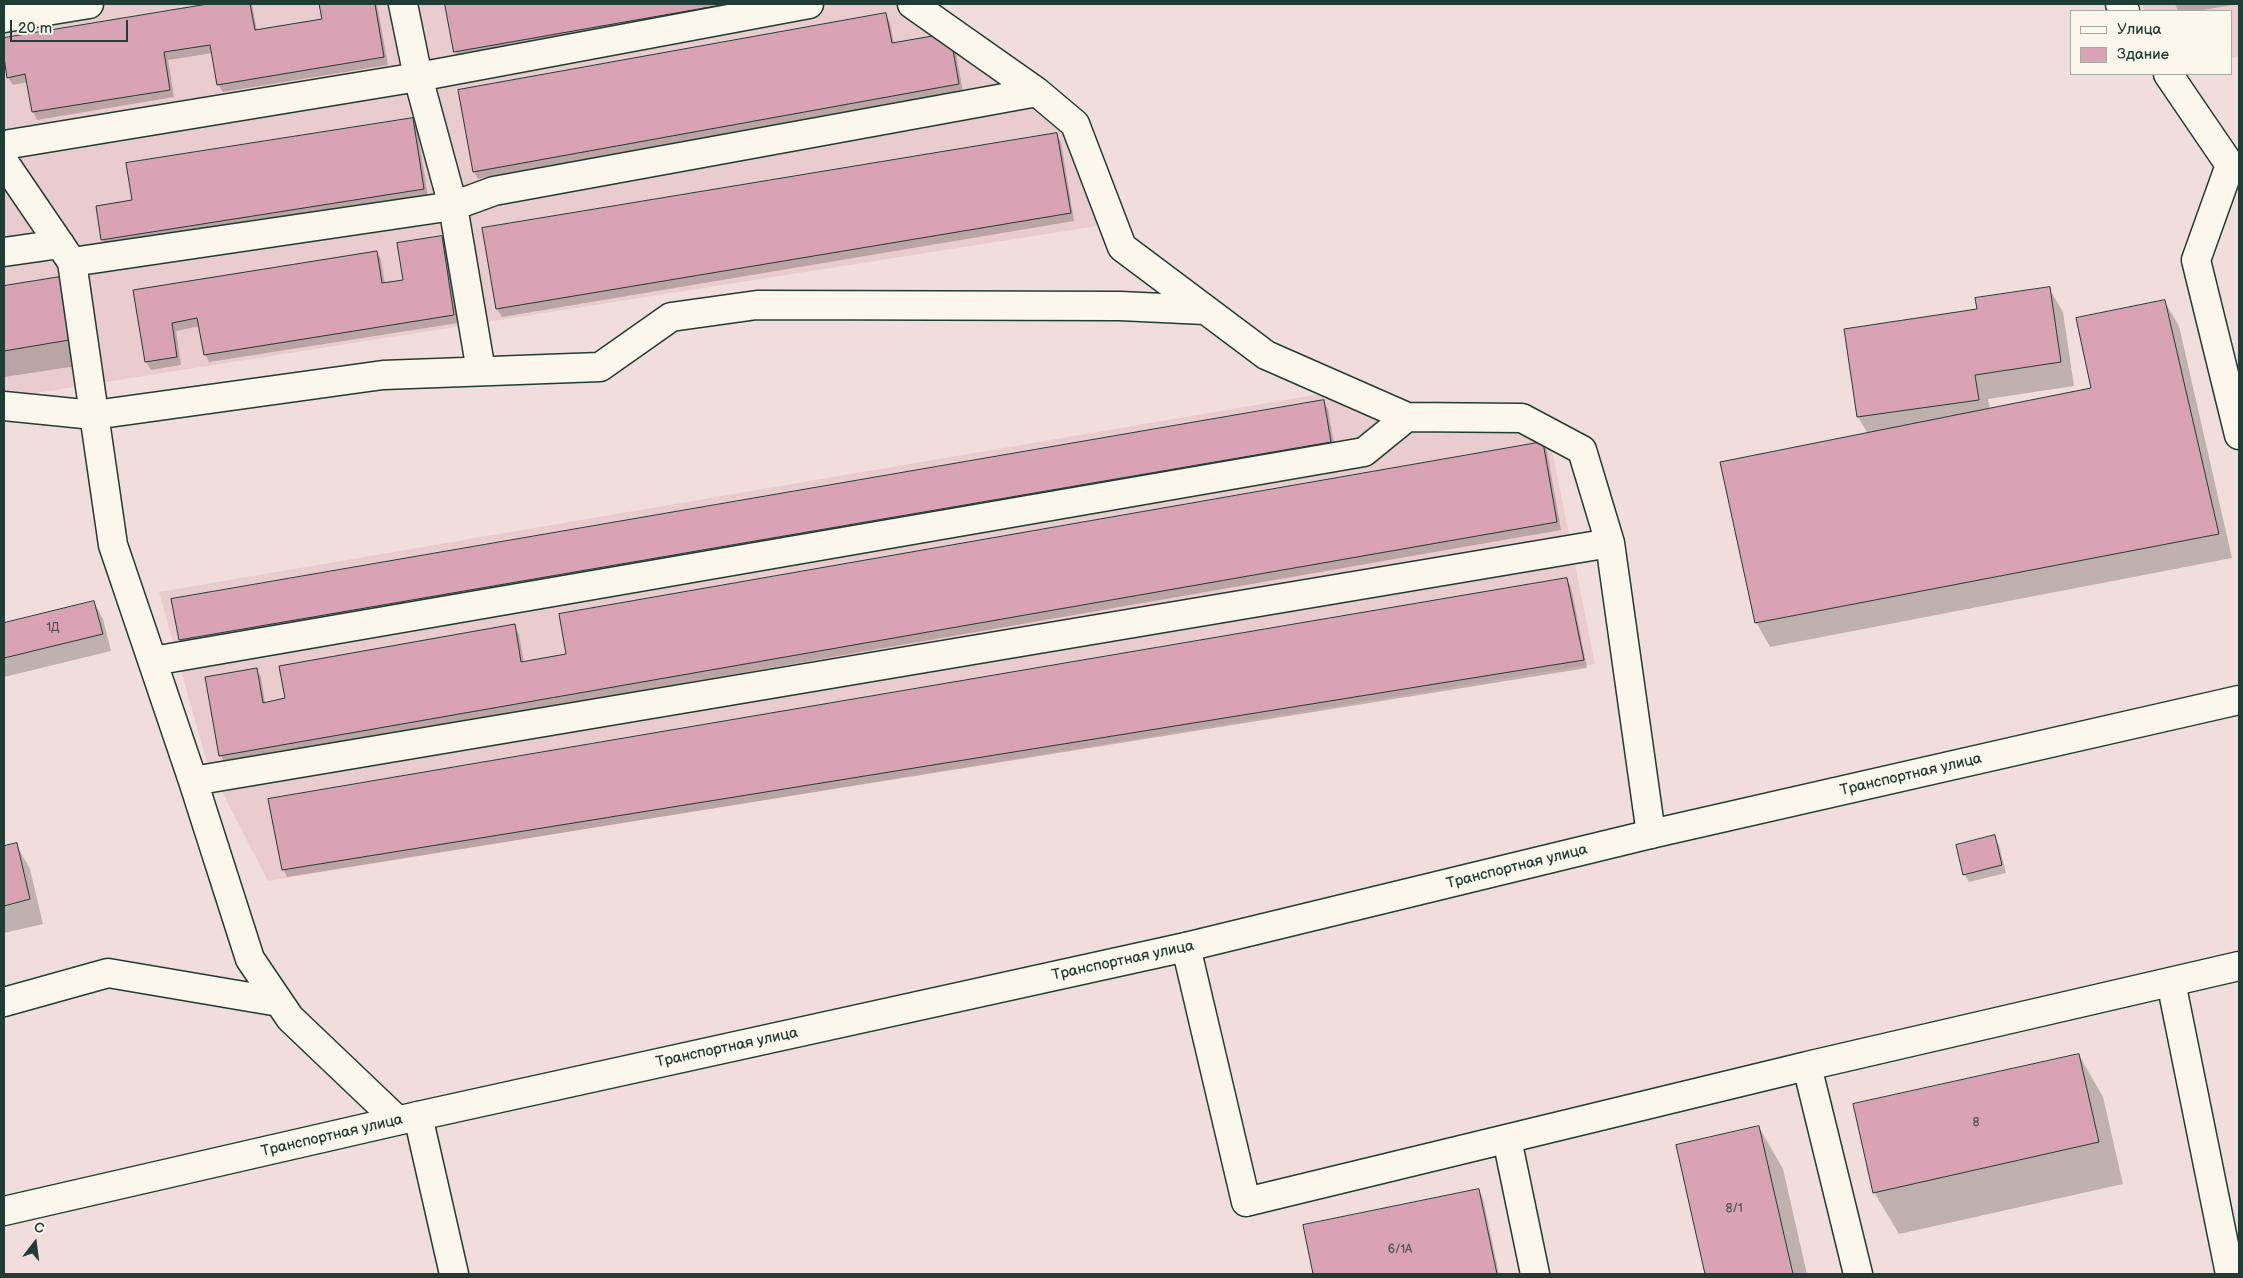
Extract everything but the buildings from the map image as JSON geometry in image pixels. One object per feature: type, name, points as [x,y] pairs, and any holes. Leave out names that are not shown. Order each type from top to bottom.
[{"type":"main road","points":[[4,18],[89,4]]},
{"type":"main road","points":[[403,4],[418,77],[453,206],[480,371]]},
{"type":"main road","points":[[4,145],[418,77],[809,4]]},
{"type":"main road","points":[[912,4],[1037,92],[1076,124],[1122,247],[1266,355],[1407,417],[1522,418],[1582,450],[1610,543],[1651,834]]},
{"type":"main road","points":[[2169,75],[2230,165],[2196,260],[2234,387],[2239,435]]},
{"type":"main road","points":[[4,252],[66,253],[453,206],[494,191],[1037,92]]},
{"type":"main road","points":[[4,162],[66,253],[94,415],[113,545],[194,780],[250,959],[290,1018],[407,1118],[454,1274]]},
{"type":"main road","points":[[4,406],[94,415],[383,375],[600,367],[671,317],[756,305],[1120,306],[1206,310]]},
{"type":"main road","points":[[153,661],[1364,452],[1407,417]]},
{"type":"main road","points":[[194,780],[1610,543]]},
{"type":"main road","name":"Транспортная улица","points":[[4,1211],[407,1118],[1186,947],[1651,834],[2239,700]]},
{"type":"main road","points":[[1186,947],[1246,1202],[1807,1066],[2239,966]]},
{"type":"main road","points":[[4,1002],[108,973],[279,1002]]},
{"type":"main road","points":[[2171,982],[2230,1274]]},
{"type":"main road","points":[[1807,1066],[1858,1274]]},
{"type":"main road","points":[[1507,1138],[1535,1274]]},
{"type":"shaded area","points":[[4,4],[933,4],[1081,111],[1104,225],[4,398]]},
{"type":"shaded area","points":[[2141,4],[2239,4],[2239,56],[2233,58],[2233,10],[2144,10]]},
{"type":"shaded area","points":[[1314,395],[1550,440],[1595,664],[268,881],[207,763],[159,592]]}]
